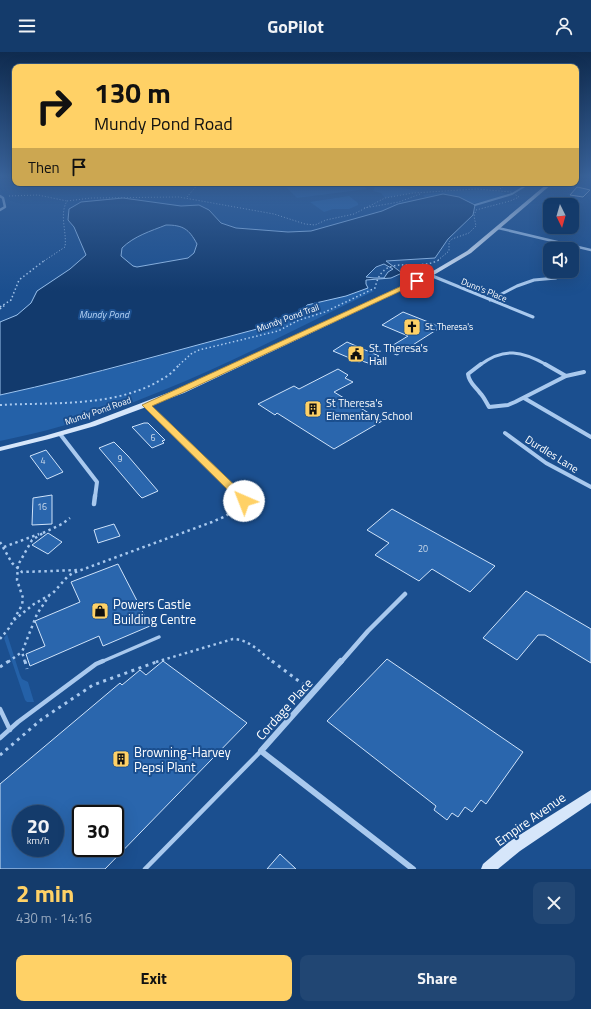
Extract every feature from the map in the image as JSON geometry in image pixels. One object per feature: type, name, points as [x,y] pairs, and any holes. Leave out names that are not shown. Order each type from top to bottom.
[{"type":"street","name":"Mundy Pond Road","points":[[0,449],[60,434],[146,405],[181,391],[430,275],[469,252],[513,215]]},
{"type":"street","points":[[498,228],[591,250]]},
{"type":"street","name":"Dunn's Place","points":[[430,275],[533,317]]},
{"type":"street","points":[[490,300],[517,286],[534,280],[556,278]]},
{"type":"street","points":[[566,376],[525,354],[505,352],[495,355],[468,374],[468,379],[471,384],[482,394],[489,407],[508,405],[566,376],[573,373],[584,372]]},
{"type":"street","points":[[524,398],[591,437]]},
{"type":"street","points":[[146,405],[244,501]]},
{"type":"street","name":"Durdles Lane","points":[[505,433],[536,457],[566,475],[591,487]]},
{"type":"street","points":[[60,434],[97,482],[94,504]]},
{"type":"street","name":"Cordage Place","points":[[405,594],[368,631],[261,751],[413,869]]},
{"type":"street","name":"Empire Avenue","points":[[488,869],[515,846],[591,796]]},
{"type":"lane","points":[[0,738],[96,664],[159,637]]},
{"type":"lane","points":[[0,709],[10,730]]},
{"type":"lane","points":[[144,869],[261,751]]},
{"type":"path","points":[[0,308],[14,296],[14,288],[19,280],[52,254],[65,247],[67,239],[63,223],[63,215]]},
{"type":"path","name":"Mundy Pond Trail","points":[[276,215],[314,225],[331,219],[349,215]]},
{"type":"path","name":"Mundy Pond Trail","points":[[0,405],[105,400],[147,387],[165,378],[191,354],[199,350],[278,331],[299,320],[325,312],[375,288],[381,272],[388,268],[425,264],[440,259],[449,251],[449,242],[452,239],[469,233],[476,226],[474,215]]},
{"type":"path","points":[[0,667],[22,652],[37,614],[50,595],[68,576],[82,569],[113,559],[226,516],[234,511],[244,501]]},
{"type":"path","points":[[4,547],[8,547],[43,533],[62,524],[70,518]]},
{"type":"path","points":[[0,639],[14,620],[23,598],[17,580],[17,569],[32,540],[43,533]]},
{"type":"path","points":[[0,542],[17,569],[22,572],[82,569]]},
{"type":"path","points":[[6,553],[8,547]]},
{"type":"path","points":[[14,620],[34,604],[50,595]]},
{"type":"path","points":[[0,755],[42,719],[93,685],[172,656],[233,639],[240,639],[247,642],[314,693]]},
{"type":"path","points":[[22,652],[27,669]]},
{"type":"shaded area","points":[[368,288],[374,291],[182,383],[102,413],[54,428],[0,441],[0,395],[119,367],[272,325],[285,316],[303,312],[307,305],[346,296]]},
{"type":"shaded area","points":[[7,634],[20,675],[22,679],[28,682],[34,702],[27,702],[25,700],[4,638]]},
{"type":"water","name":"Mundy Pond","points":[[68,215],[214,215],[221,223],[236,228],[288,232],[311,231],[367,215],[473,215],[448,239],[435,258],[386,261],[402,273],[391,278],[366,280],[368,288],[346,296],[307,305],[303,312],[285,316],[272,325],[102,370],[0,395],[0,322],[17,315],[31,303],[37,291],[70,269],[86,255],[74,227],[68,220]],"holes":[[[166,225],[177,226],[188,231],[197,244],[194,253],[188,258],[137,267],[133,266],[121,256],[122,248],[143,234]],[[384,264],[393,269],[388,272],[384,278],[366,277],[376,267]]]},
{"type":"building","points":[[403,312],[441,327],[397,355],[385,350],[408,336],[382,325]]},
{"type":"building","points":[[347,342],[379,356],[368,363],[362,361],[359,362],[333,351]]},
{"type":"building","name":"St Theresa's Elementary School","points":[[338,369],[348,375],[345,378],[353,382],[334,392],[382,421],[334,449],[277,413],[275,415],[258,404],[294,386],[299,389]]},
{"type":"building","points":[[148,423],[165,440],[162,441],[164,443],[152,448],[132,427]]},
{"type":"building","points":[[114,442],[158,491],[142,498],[139,495],[99,448]]},
{"type":"building","points":[[46,450],[63,472],[47,479],[30,456]]},
{"type":"building","points":[[52,495],[52,524],[32,525],[33,498]]},
{"type":"building","points":[[392,509],[495,566],[470,592],[432,569],[419,581],[375,555],[389,543],[367,530]]},
{"type":"building","points":[[114,524],[120,536],[98,543],[94,530]]},
{"type":"building","points":[[48,533],[62,542],[48,554],[32,545]]},
{"type":"building","name":"Powers Castle Building Centre","points":[[118,564],[150,626],[103,646],[99,636],[30,666],[26,654],[45,646],[35,621],[80,602],[71,582]]},
{"type":"building","points":[[526,591],[591,629],[591,663],[545,635],[538,635],[517,660],[483,638]]},
{"type":"building","points":[[387,659],[523,752],[486,804],[481,800],[472,812],[465,807],[458,817],[452,813],[447,820],[434,810],[436,806],[327,721]]},
{"type":"building","name":"Browning-Harvey Pepsi Plant","points":[[163,661],[247,723],[124,849],[124,805],[72,805],[72,857],[117,857],[105,869],[0,869],[0,784],[120,683],[122,685],[140,670],[146,675]]},
{"type":"building","points":[[280,854],[296,869],[267,869]]},
{"type":"place","name":"St. Theresa's","points":[[412,327]]},
{"type":"place","name":"St. Theresa's Hall","points":[[356,354]]},
{"type":"place","name":"St Theresa's Elementary School","points":[[313,409]]},
{"type":"place","name":"Powers Castle Building Centre","points":[[100,611]]},
{"type":"place","name":"Browning-Harvey Pepsi Plant","points":[[121,759]]},
{"type":"route","points":[[244,501],[146,405],[181,391],[417,281]]}]
